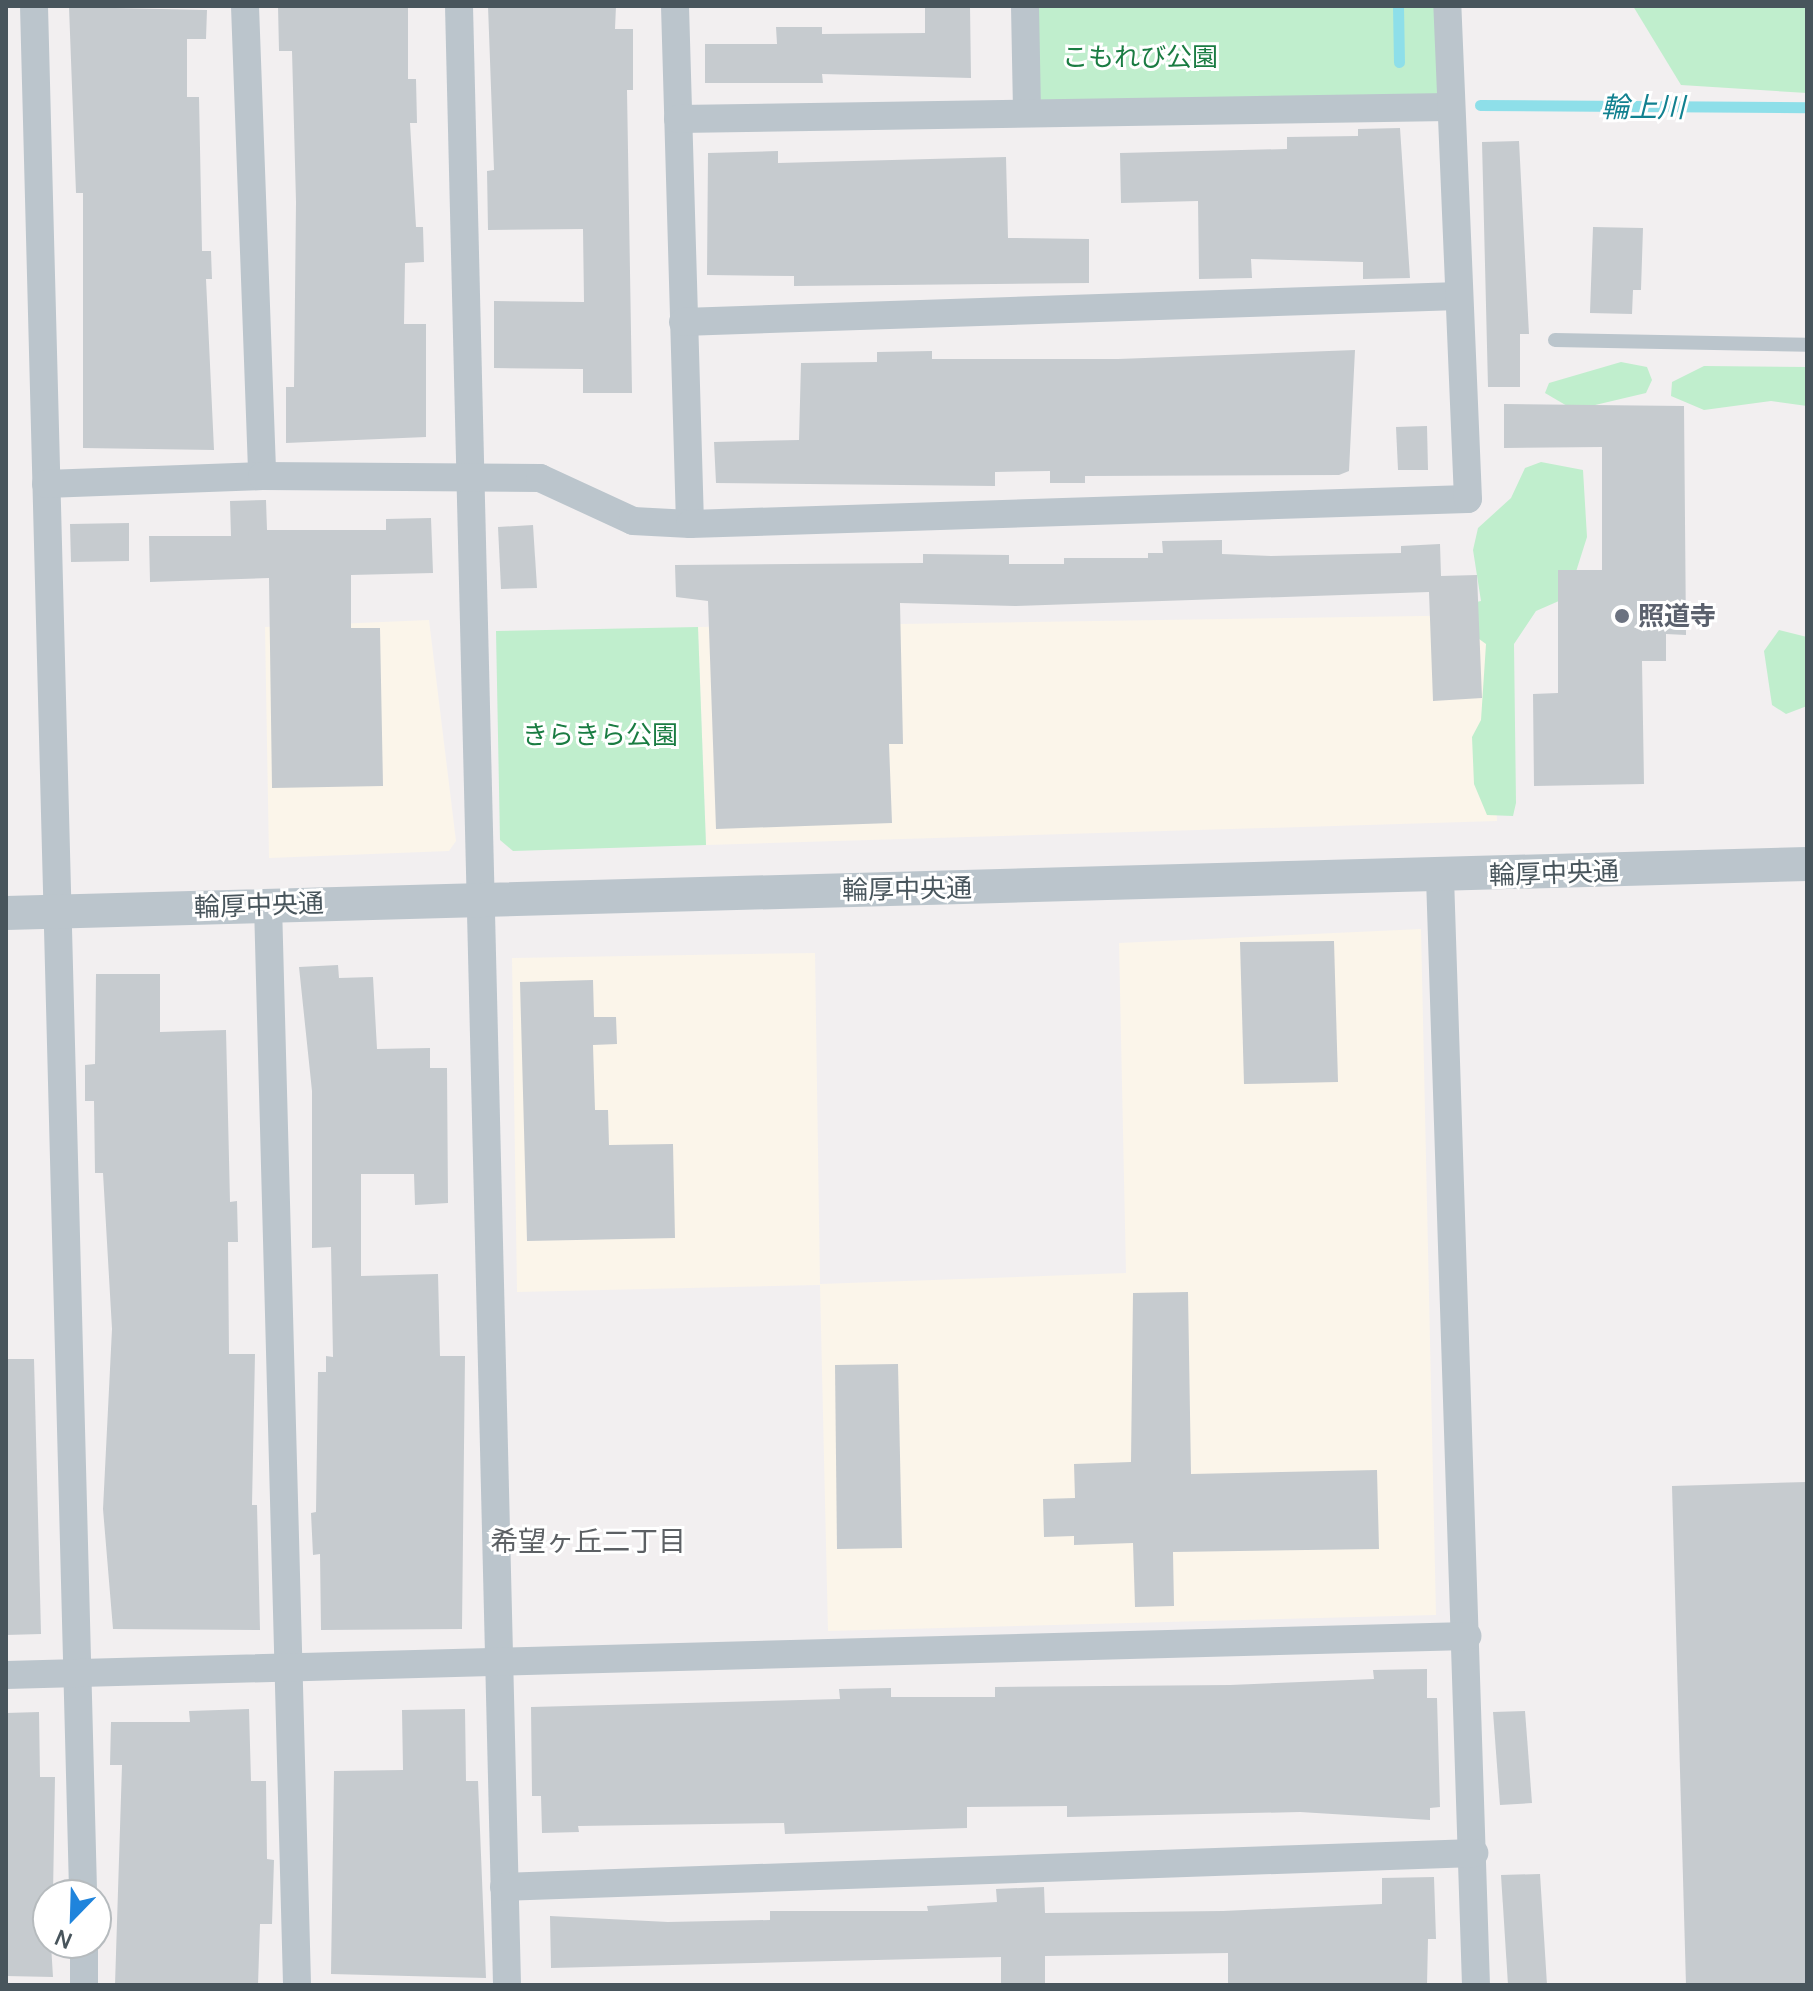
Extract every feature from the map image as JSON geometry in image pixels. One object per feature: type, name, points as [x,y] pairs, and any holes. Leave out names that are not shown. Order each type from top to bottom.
[{"type":"street","points":[[34,6],[56,911],[82,1670],[83,1879]]},
{"type":"street","points":[[245,6],[262,476]]},
{"type":"street","points":[[459,6],[467,475],[482,900],[507,1985]]},
{"type":"street","points":[[675,6],[690,524]]},
{"type":"street","points":[[1025,6],[1027,110]]},
{"type":"street","points":[[46,484],[262,476],[467,475],[540,478],[633,521],[690,524],[1468,499],[1447,6]]},
{"type":"street","points":[[678,119],[1027,110],[1449,107]]},
{"type":"street","points":[[683,322],[1459,296]]},
{"type":"street","name":"輪厚中央通","points":[[6,913],[1440,877],[1807,864]]},
{"type":"street","points":[[1440,877],[1476,1985]]},
{"type":"street","points":[[268,905],[292,1666],[297,1985]]},
{"type":"street","points":[[6,1675],[82,1670],[1467,1636]]},
{"type":"street","points":[[504,1887],[1474,1853]]},
{"type":"street","points":[[84,1959],[84,1985]]},
{"type":"lane","points":[[1555,340],[1807,345]]},
{"type":"shaded area","points":[[1491,615],[1497,821],[706,845],[698,627]]},
{"type":"shaded area","points":[[429,620],[456,841],[449,851],[269,858],[265,627]]},
{"type":"shaded area","points":[[1421,929],[1436,1615],[828,1631],[820,1285],[517,1292],[512,958],[815,953],[820,1284],[1126,1273],[1119,943]]},
{"type":"green space","name":"こもれび公園","points":[[1023,6],[1447,6],[1449,107],[1027,110]]},
{"type":"green space","points":[[1633,6],[1807,6],[1807,93],[1681,85]]},
{"type":"green space","points":[[1621,362],[1647,367],[1652,380],[1646,393],[1574,410],[1545,393],[1549,383]]},
{"type":"green space","points":[[1704,366],[1807,367],[1807,406],[1771,401],[1704,410],[1671,396],[1672,382]]},
{"type":"green space","points":[[1541,462],[1583,470],[1587,537],[1568,597],[1536,611],[1514,644],[1516,803],[1513,816],[1487,815],[1474,784],[1472,737],[1481,720],[1486,644],[1439,610],[1481,601],[1473,550],[1478,528],[1511,498],[1525,468]]},
{"type":"green space","name":"きらきら公園","points":[[698,627],[706,845],[513,851],[500,840],[496,631]]},
{"type":"green space","points":[[1779,630],[1807,637],[1807,706],[1786,714],[1772,705],[1764,651]]},
{"type":"building","points":[[278,6],[408,6],[408,79],[416,79],[417,123],[410,123],[416,227],[423,227],[424,262],[405,263],[404,324],[426,324],[426,437],[286,443],[286,387],[294,387],[296,202],[292,51],[279,51]]},
{"type":"building","points":[[488,6],[616,6],[615,29],[633,29],[633,90],[627,90],[632,393],[583,393],[583,369],[494,368],[494,301],[584,302],[583,229],[488,230],[487,171],[494,170]]},
{"type":"building","points":[[925,6],[970,6],[971,78],[822,74],[823,83],[705,83],[705,44],[777,44],[776,27],[822,27],[822,34],[925,33]]},
{"type":"building","points":[[69,7],[207,10],[206,39],[187,39],[187,97],[199,97],[202,251],[211,251],[212,279],[206,279],[214,450],[83,448],[83,193],[76,193]]},
{"type":"building","points":[[1400,128],[1410,278],[1363,279],[1363,262],[1251,259],[1252,278],[1199,279],[1198,201],[1121,203],[1120,153],[1287,149],[1287,137],[1358,136],[1358,129]]},
{"type":"building","points":[[1519,141],[1529,334],[1520,334],[1520,387],[1488,387],[1482,142]]},
{"type":"building","points":[[778,151],[778,163],[1006,157],[1008,238],[1089,239],[1089,283],[794,286],[794,276],[707,275],[708,153]]},
{"type":"building","points":[[1593,227],[1643,228],[1641,290],[1633,290],[1632,314],[1590,313]]},
{"type":"building","points":[[1355,350],[1349,471],[1339,475],[1085,476],[1085,483],[1050,483],[1050,471],[995,472],[995,486],[716,483],[714,442],[799,440],[801,363],[877,362],[877,352],[932,351],[932,359],[1118,359]]},
{"type":"building","points":[[1504,404],[1684,406],[1686,635],[1666,634],[1666,661],[1642,661],[1644,784],[1534,786],[1533,694],[1558,693],[1558,570],[1602,570],[1602,447],[1504,448]]},
{"type":"building","points":[[1427,426],[1428,470],[1398,470],[1396,427]]},
{"type":"building","points":[[266,500],[267,530],[386,530],[386,519],[431,518],[433,573],[351,575],[351,628],[380,628],[383,786],[272,788],[269,578],[150,582],[149,536],[231,536],[230,501]]},
{"type":"building","points":[[129,523],[129,561],[71,562],[70,524]]},
{"type":"building","points":[[533,525],[537,588],[501,589],[498,527]]},
{"type":"building","points":[[1222,540],[1222,554],[1271,556],[1401,553],[1401,546],[1440,544],[1441,576],[1477,575],[1482,698],[1433,701],[1429,592],[1015,606],[900,603],[903,744],[889,744],[892,823],[716,829],[708,601],[676,597],[675,565],[923,563],[923,554],[1009,555],[1009,564],[1064,564],[1064,558],[1148,558],[1148,553],[1163,553],[1162,541]]},
{"type":"building","points":[[1334,941],[1338,1082],[1244,1084],[1240,942]]},
{"type":"building","points":[[338,965],[339,978],[373,977],[377,1049],[430,1048],[430,1068],[447,1068],[448,1203],[415,1205],[414,1174],[361,1174],[361,1276],[438,1274],[440,1356],[465,1356],[462,1629],[321,1630],[320,1554],[313,1555],[311,1513],[316,1512],[318,1372],[326,1372],[326,1356],[333,1357],[331,1247],[312,1248],[312,1091],[299,967]]},
{"type":"building","points":[[96,974],[160,974],[160,1032],[226,1030],[230,1202],[237,1201],[238,1242],[228,1242],[229,1354],[255,1354],[252,1505],[257,1505],[260,1630],[113,1629],[103,1509],[112,1329],[103,1173],[95,1173],[94,1101],[85,1101],[85,1065],[95,1064]]},
{"type":"building","points":[[593,980],[594,1017],[616,1017],[617,1044],[593,1045],[595,1110],[608,1110],[609,1145],[673,1144],[675,1238],[527,1241],[520,982]]},
{"type":"building","points":[[1188,1292],[1191,1474],[1377,1470],[1379,1549],[1173,1552],[1174,1606],[1135,1607],[1133,1543],[1074,1545],[1074,1536],[1044,1537],[1043,1499],[1075,1498],[1074,1464],[1131,1462],[1133,1293]]},
{"type":"building","points":[[6,1359],[34,1359],[41,1634],[6,1635]]},
{"type":"building","points":[[898,1364],[902,1548],[837,1549],[835,1365]]},
{"type":"building","points":[[1807,1482],[1807,1985],[1686,1985],[1672,1486]]},
{"type":"building","points":[[1427,1669],[1427,1698],[1437,1698],[1440,1807],[1430,1808],[1430,1820],[1300,1812],[1067,1817],[1067,1806],[967,1807],[967,1828],[785,1834],[784,1823],[578,1826],[579,1832],[542,1833],[541,1796],[532,1796],[531,1707],[840,1699],[839,1689],[891,1688],[891,1697],[995,1697],[995,1687],[1230,1685],[1374,1679],[1373,1670]]},
{"type":"building","points":[[249,1709],[251,1781],[266,1781],[267,1859],[274,1860],[272,1924],[260,1924],[258,1985],[115,1985],[122,1765],[110,1765],[111,1722],[190,1722],[189,1711]]},
{"type":"building","points":[[465,1709],[466,1781],[478,1781],[486,1978],[331,1974],[334,1771],[403,1770],[402,1710]]},
{"type":"building","points":[[1525,1711],[1532,1803],[1500,1805],[1493,1712]]},
{"type":"building","points":[[39,1712],[40,1777],[55,1777],[53,1879],[32,1879],[32,1959],[52,1959],[53,1977],[6,1976],[6,1713]]},
{"type":"building","points":[[1540,1874],[1547,1985],[1508,1985],[1501,1875]]},
{"type":"building","points":[[1434,1877],[1436,1939],[1428,1939],[1427,1985],[1228,1985],[1228,1953],[1045,1956],[1045,1985],[1001,1985],[1001,1957],[551,1968],[550,1916],[668,1922],[770,1920],[770,1911],[928,1911],[927,1906],[997,1902],[996,1889],[1044,1887],[1045,1913],[1223,1911],[1382,1904],[1382,1878]]},
{"type":"waterway","name":"輪上川","points":[[1398,6],[1399,62]]},
{"type":"waterway","name":"輪上川","points":[[1480,105],[1807,107]]},
{"type":"place","name":"照道寺","points":[[1622,616]]},
{"type":"district","name":"希望ヶ丘二丁目","points":[[588,1540]]}]
